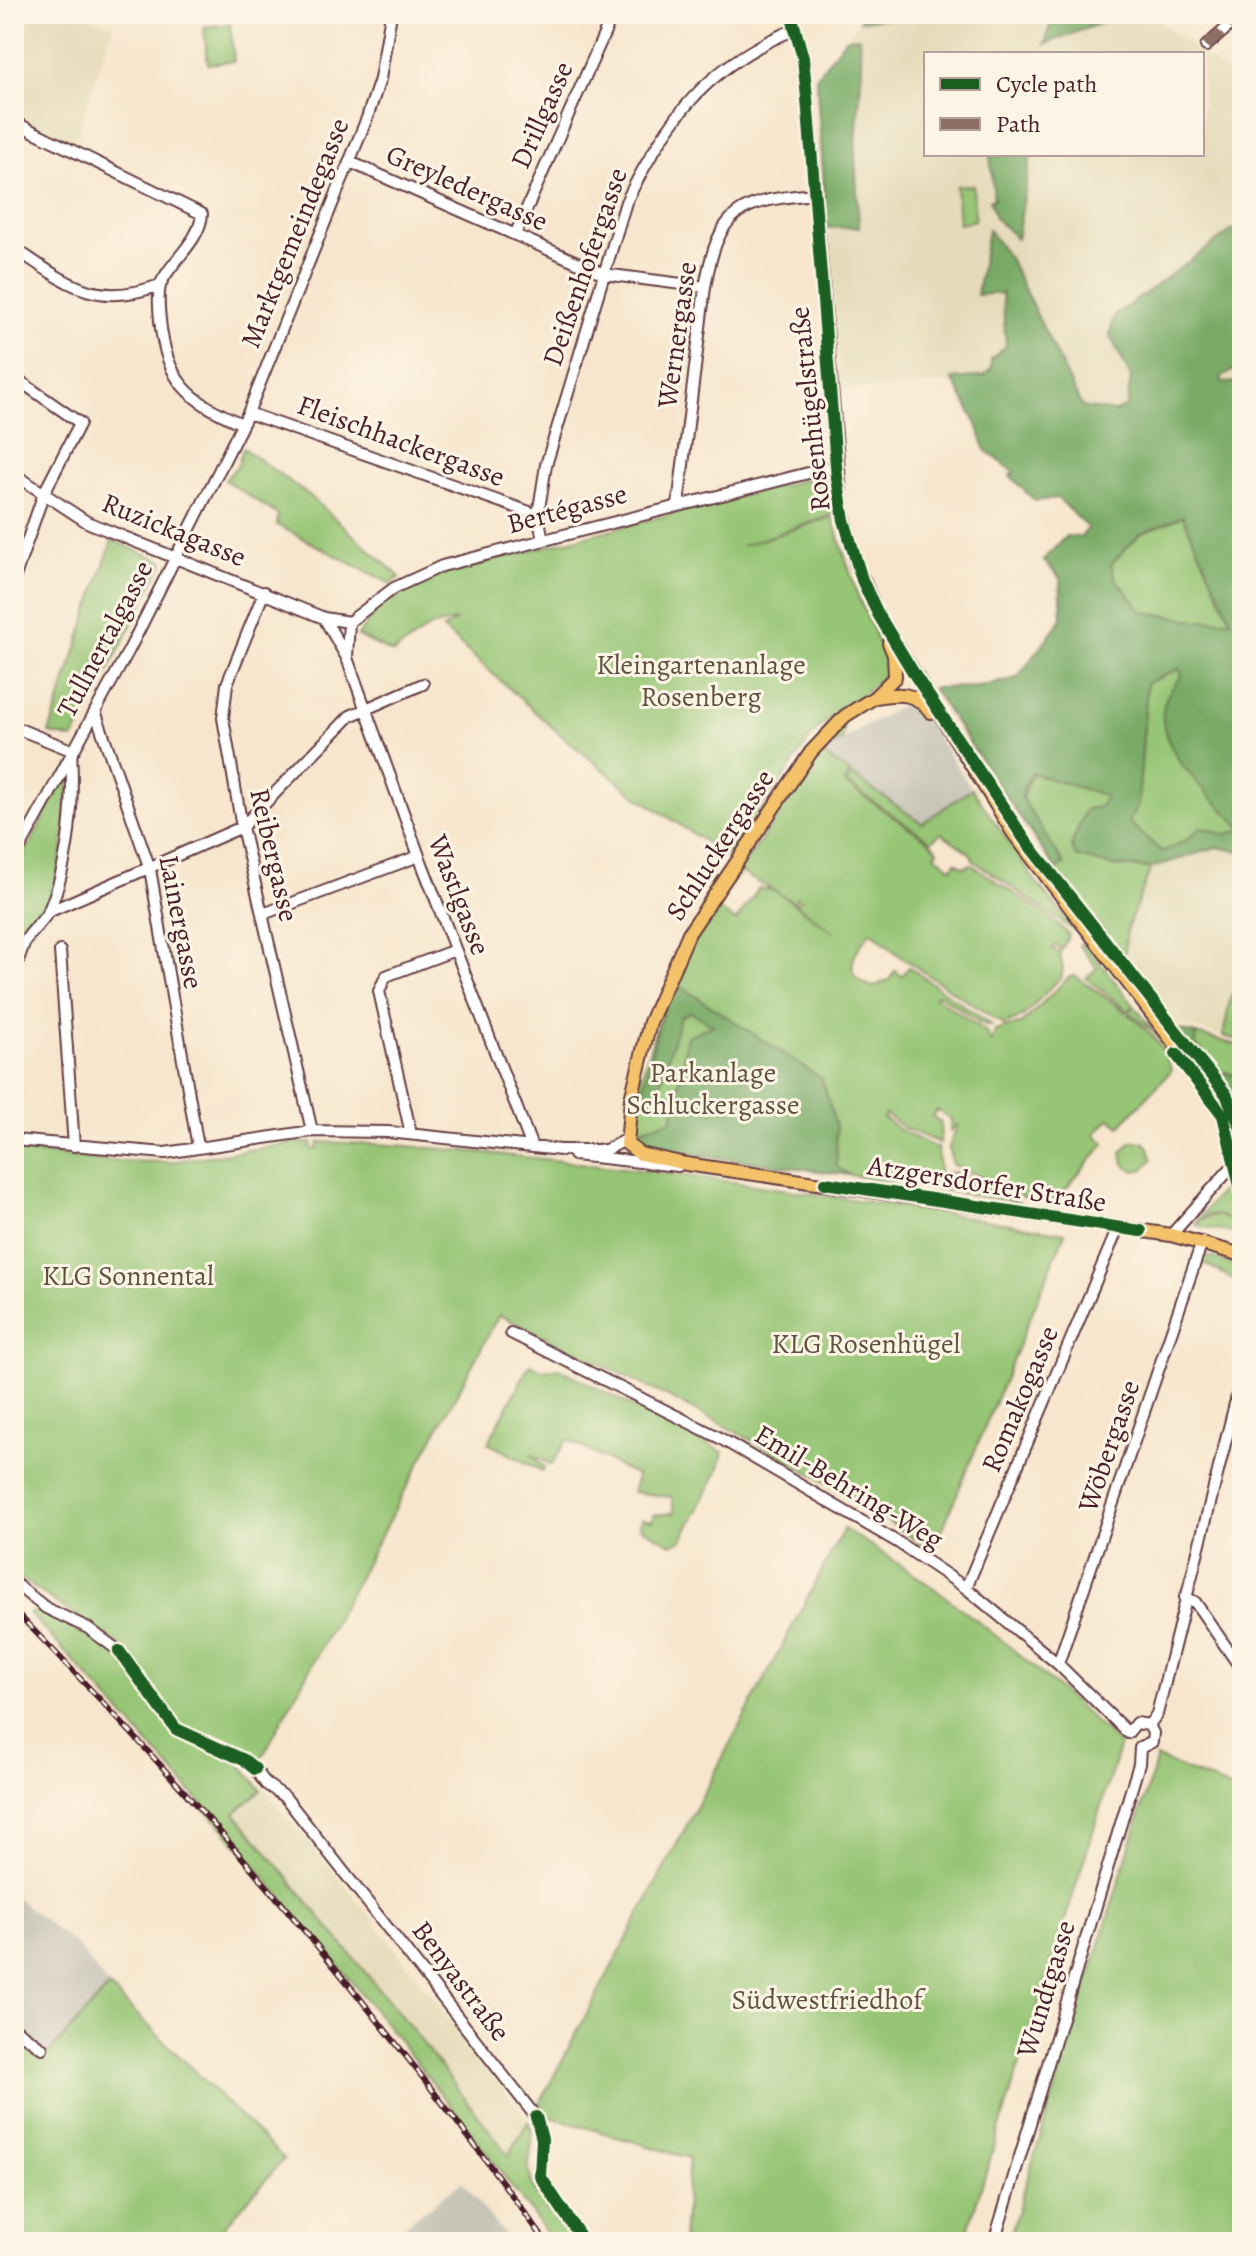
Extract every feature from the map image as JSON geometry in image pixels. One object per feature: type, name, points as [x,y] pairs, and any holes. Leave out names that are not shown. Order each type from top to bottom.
[{"type":"main road","name":"Rosenhügelstraße","points":[[791,14],[804,69],[836,466],[844,520],[857,566],[878,614],[970,760],[971,770],[1047,879],[1215,1094],[1234,1127],[1241,1164]]},
{"type":"main road","name":"Schluckergasse","points":[[625,1140],[650,1022],[689,933],[811,752],[845,716],[875,697],[895,677],[896,668],[878,614]]},
{"type":"main road","points":[[875,697],[905,694],[924,703],[971,770]]},
{"type":"main road","name":"Atzgersdorfer Straße","points":[[625,1140],[640,1154],[686,1164],[1171,1235],[1242,1255]]},
{"type":"street","points":[[111,14],[127,14]]},
{"type":"street","name":"Marktgemeindegasse","points":[[223,464],[248,413],[350,162],[380,79],[391,14]]},
{"type":"street","name":"Drillgasse","points":[[515,235],[613,14]]},
{"type":"street","points":[[1206,46],[1242,15]]},
{"type":"street","name":"Deißenhofergasse","points":[[543,540],[538,515],[546,465],[626,202],[673,117],[725,69],[762,42],[796,29]]},
{"type":"street","points":[[14,122],[202,214],[188,245],[160,285],[139,292],[99,296],[79,289],[14,248]]},
{"type":"street","name":"Greyledergasse","points":[[350,162],[604,274],[705,287]]},
{"type":"street","name":"Wernergasse","points":[[678,505],[710,256],[735,214],[769,197],[815,194]]},
{"type":"street","points":[[160,285],[162,341],[177,379],[203,407],[242,424]]},
{"type":"street","points":[[14,377],[80,423],[44,493],[14,579]]},
{"type":"street","name":"Fleischhackergasse","points":[[248,413],[538,515]]},
{"type":"street","name":"Tullnertalgasse","points":[[14,859],[223,464]]},
{"type":"street","name":"Bertégasse","points":[[349,622],[377,599],[415,576],[543,540],[836,466]]},
{"type":"street","name":"Ruzickagasse","points":[[14,474],[87,522],[324,618]]},
{"type":"street","name":"Reibergasse","points":[[264,592],[227,684],[223,718],[242,827],[312,1131]]},
{"type":"street","points":[[324,618],[349,622]]},
{"type":"street","name":"Wastlgasse","points":[[324,618],[347,658],[419,856],[532,1147]]},
{"type":"street","name":"Wastlgasse","points":[[347,658],[349,622]]},
{"type":"street","points":[[48,912],[242,827],[350,716],[423,684]]},
{"type":"street","name":"Lainergasse","points":[[95,711],[150,869],[198,1147]]},
{"type":"street","points":[[14,727],[71,750]]},
{"type":"street","name":"Tullnertalgasse","points":[[14,975],[26,940],[48,912],[59,880],[69,823],[71,750]]},
{"type":"street","points":[[263,914],[419,856]]},
{"type":"street","points":[[411,1134],[379,991],[386,976],[455,950]]},
{"type":"street","points":[[60,951],[74,1146]]},
{"type":"street","name":"Atzgersdorfer Straße","points":[[14,1140],[165,1153],[312,1131],[411,1134],[561,1150],[613,1160],[686,1164]]},
{"type":"street","name":"Atzgersdorfer Straße","points":[[561,1150],[606,1150],[625,1140]]},
{"type":"street","points":[[1171,1235],[1241,1164]]},
{"type":"street","name":"Romakogasse","points":[[966,1588],[1118,1228]]},
{"type":"street","name":"Wöbergasse","points":[[1058,1664],[1202,1242]]},
{"type":"street","name":"Emil-Behring-Weg","points":[[511,1333],[733,1446],[899,1543],[966,1588],[1058,1664],[1128,1733]]},
{"type":"street","points":[[1149,1725],[1157,1714],[1242,1376]]},
{"type":"street","points":[[14,1583],[46,1608],[88,1628],[119,1651]]},
{"type":"street","points":[[1185,1597],[1195,1602],[1242,1670]]},
{"type":"street","points":[[1136,1723],[1149,1725],[1153,1733],[1152,1742],[1140,1748],[1132,1745],[1128,1733],[1136,1723]]},
{"type":"street","name":"Wundtgasse","points":[[994,2242],[1139,1764],[1140,1748]]},
{"type":"street","name":"Benyastraße","points":[[255,1769],[266,1784],[285,1797],[536,2117],[541,2129],[540,2176],[584,2242]]},
{"type":"street","points":[[14,2028],[42,2048]]},
{"type":"shaded area","points":[[30,14],[75,14],[113,25],[74,145],[14,116],[14,38]]},
{"type":"shaded area","points":[[865,14],[1149,14],[1199,52],[924,52],[924,156],[1204,156],[1204,55],[1242,84],[1242,1041],[1174,1023],[1056,870],[939,699],[1122,712],[1098,535],[1015,378],[841,391],[816,77]]},
{"type":"shaded area","points":[[908,702],[918,709],[972,789],[922,823],[820,753]]},
{"type":"shaded area","points":[[263,1788],[365,1910],[528,2121],[510,2156],[411,2028],[234,1813]]},
{"type":"shaded area","points":[[14,1896],[78,1947],[109,1987],[45,2057],[14,2036]]},
{"type":"shaded area","points":[[462,2181],[510,2242],[383,2242]]},
{"type":"green space","points":[[865,14],[926,14],[859,21]]},
{"type":"green space","points":[[1053,14],[1124,14],[1045,44]]},
{"type":"green space","points":[[230,24],[234,61],[208,64],[204,27]]},
{"type":"green space","points":[[859,37],[862,67],[855,155],[859,227],[827,228],[816,77],[846,38]]},
{"type":"green space","points":[[990,156],[1031,156],[1017,239],[995,218],[990,200],[994,199]]},
{"type":"green space","points":[[973,185],[975,220],[959,224],[956,186]]},
{"type":"green space","points":[[1242,223],[1242,365],[1221,378],[1223,383],[1242,382],[1242,828],[1187,771],[1167,736],[1163,719],[1165,701],[1182,675],[1179,669],[1147,683],[1138,804],[1129,822],[1162,852],[1187,840],[1201,827],[1225,835],[1242,829],[1242,852],[1217,847],[1151,868],[1112,866],[1076,856],[1071,846],[1086,809],[1100,807],[1106,796],[1032,773],[1024,786],[1022,798],[1064,864],[1056,870],[932,688],[978,687],[1017,678],[1062,618],[1060,578],[1043,560],[1066,536],[1081,537],[1088,528],[1058,498],[1035,501],[1010,476],[1014,472],[985,450],[977,424],[952,379],[984,376],[991,369],[991,359],[1006,346],[1002,293],[977,295],[988,229],[1009,258],[1082,407],[1115,412],[1127,406],[1131,377],[1110,335],[1114,316]],"holes":[[[1183,516],[1231,620],[1195,620],[1143,612],[1115,578],[1111,564],[1140,534]]]},
{"type":"green space","points":[[243,448],[310,496],[400,577],[391,584],[277,525],[278,515],[225,480],[238,465]]},
{"type":"green space","name":"Kleingartenanlage Rosenberg","points":[[819,476],[826,481],[832,515],[742,546],[832,517],[858,596],[890,667],[877,682],[814,733],[728,857],[635,795],[563,737],[443,629],[457,620],[430,627],[393,653],[358,636],[377,606],[431,576]]},
{"type":"green space","points":[[1183,516],[1231,620],[1195,620],[1143,612],[1114,578],[1111,564],[1140,534]]},
{"type":"green space","points":[[112,540],[164,562],[73,739],[49,733]]},
{"type":"green space","points":[[1179,669],[1182,674],[1165,702],[1242,829],[1225,835],[1201,828],[1187,840],[1162,852],[1128,822],[1138,804],[1147,683]]},
{"type":"green space","points":[[840,729],[844,729],[842,740],[824,751]]},
{"type":"green space","points":[[822,754],[850,773],[844,783],[930,842],[938,850],[935,855],[952,868],[956,862],[963,867],[971,864],[1048,916],[1069,935],[1061,951],[1056,945],[1052,949],[1060,953],[1063,970],[1060,978],[1022,1017],[1004,1025],[901,957],[871,931],[853,962],[853,970],[862,982],[873,987],[889,980],[895,971],[902,976],[909,967],[993,1026],[981,1023],[938,994],[935,997],[984,1030],[992,1042],[995,1031],[1022,1023],[1069,977],[1076,976],[1146,1029],[1166,1056],[1171,1071],[1120,1126],[1110,1118],[1095,1134],[1105,1143],[1056,1201],[1025,1198],[952,1164],[949,1147],[958,1124],[950,1131],[951,1119],[937,1110],[932,1116],[941,1123],[940,1143],[903,1128],[885,1114],[883,1117],[899,1130],[938,1149],[940,1185],[947,1173],[958,1172],[1020,1203],[850,1175],[667,1151],[645,1143],[634,1134],[631,1111],[662,1008],[683,959],[716,904],[717,908],[736,921],[759,888],[775,891],[741,872],[721,896]],"holes":[[[779,893],[795,903],[796,897],[801,900],[796,904],[835,933]]]},
{"type":"green space","points":[[70,765],[65,834],[55,884],[45,908],[14,958],[14,875]]},
{"type":"green space","points":[[1032,773],[1107,796],[1077,856],[1112,866],[1151,868],[1127,929],[1124,957],[1056,870],[1064,865],[1022,798]]},
{"type":"green space","points":[[852,775],[922,823],[972,789],[1036,882],[1079,934],[973,860],[971,854],[941,833],[931,841],[846,783]]},
{"type":"green space","points":[[1083,941],[1181,1065],[1153,1031],[1130,1013],[1133,1007],[1128,1011],[1086,978],[1097,968],[1079,945]]},
{"type":"green space","name":"Parkanlage Schluckergasse","points":[[674,982],[822,1079],[836,1126],[837,1167],[850,1175],[667,1151],[647,1143],[639,1129],[672,1120],[687,1036],[713,1025],[690,1012],[680,1017],[656,1099],[641,1099],[656,1034]]},
{"type":"green space","points":[[1242,986],[1242,1041],[1223,1036],[1231,995]]},
{"type":"green space","points":[[1176,1029],[1196,1034],[1195,1044],[1219,1071],[1242,1077],[1242,1115]]},
{"type":"green space","points":[[1196,1034],[1242,1046],[1242,1077],[1219,1071],[1195,1044]]},
{"type":"green space","name":"KLG Rosenhügel","points":[[319,1142],[430,1148],[615,1167],[840,1197],[1065,1233],[933,1552],[882,1517],[776,1454],[666,1396],[499,1315],[258,1765],[248,1756],[180,1728],[148,1689],[120,1646],[14,1574],[14,1150],[107,1161],[170,1162],[294,1143],[312,1143],[311,1149],[317,1149]]},
{"type":"green space","points":[[1130,1142],[1143,1142],[1149,1147],[1152,1159],[1144,1169],[1135,1171],[1124,1164],[1122,1152]]},
{"type":"green space","points":[[1233,1175],[1242,1207],[1242,1225],[1212,1215],[1201,1218],[1195,1224]]},
{"type":"green space","points":[[1218,1215],[1242,1226],[1242,1235],[1196,1225],[1202,1219]]},
{"type":"green space","points":[[1203,1256],[1223,1260],[1234,1267],[1242,1284],[1200,1261]]},
{"type":"green space","points":[[530,1364],[544,1371],[558,1368],[723,1452],[718,1471],[682,1540],[671,1544],[640,1527],[641,1519],[652,1521],[653,1515],[674,1513],[672,1497],[633,1492],[637,1476],[567,1439],[552,1465],[531,1454],[544,1467],[542,1471],[488,1443]]},
{"type":"green space","name":"Südwestfriedhof","points":[[844,1529],[918,1577],[988,1629],[1120,1745],[964,2242],[683,2242],[689,2158],[547,2116],[539,2104]]},
{"type":"green space","points":[[39,1607],[114,1649],[162,1719],[182,1735],[241,1764],[261,1790],[235,1813],[411,2028],[509,2156],[528,2121],[532,2134],[531,2181],[541,2200],[573,2242],[553,2242],[429,2079],[301,1920],[168,1765],[30,1614]]},
{"type":"green space","points":[[1157,1758],[1242,1793],[1242,2242],[1008,2242]]},
{"type":"green space","points":[[109,1987],[284,2159],[217,2235],[201,2242],[14,2242],[14,2036],[45,2057]]},
{"type":"railway","points":[[14,1610],[156,1760],[292,1916],[422,2077],[546,2242]]},
{"type":"marked path","points":[[1206,46],[1242,15]]},
{"type":"cycle path","points":[[791,14],[803,58],[807,98],[837,478],[844,520],[862,580],[878,614],[916,677],[1025,840],[1226,1094],[1242,1130]]},
{"type":"cycle path","points":[[1176,1054],[1223,1115],[1242,1194]]},
{"type":"cycle path","points":[[825,1183],[1141,1231]]},
{"type":"cycle path","points":[[119,1651],[176,1729],[244,1760],[255,1769]]},
{"type":"cycle path","points":[[536,2117],[542,2139],[540,2176],[584,2242]]},
{"type":"park label","name":"KLG Sonnental","points":[[128,1276]]}]
